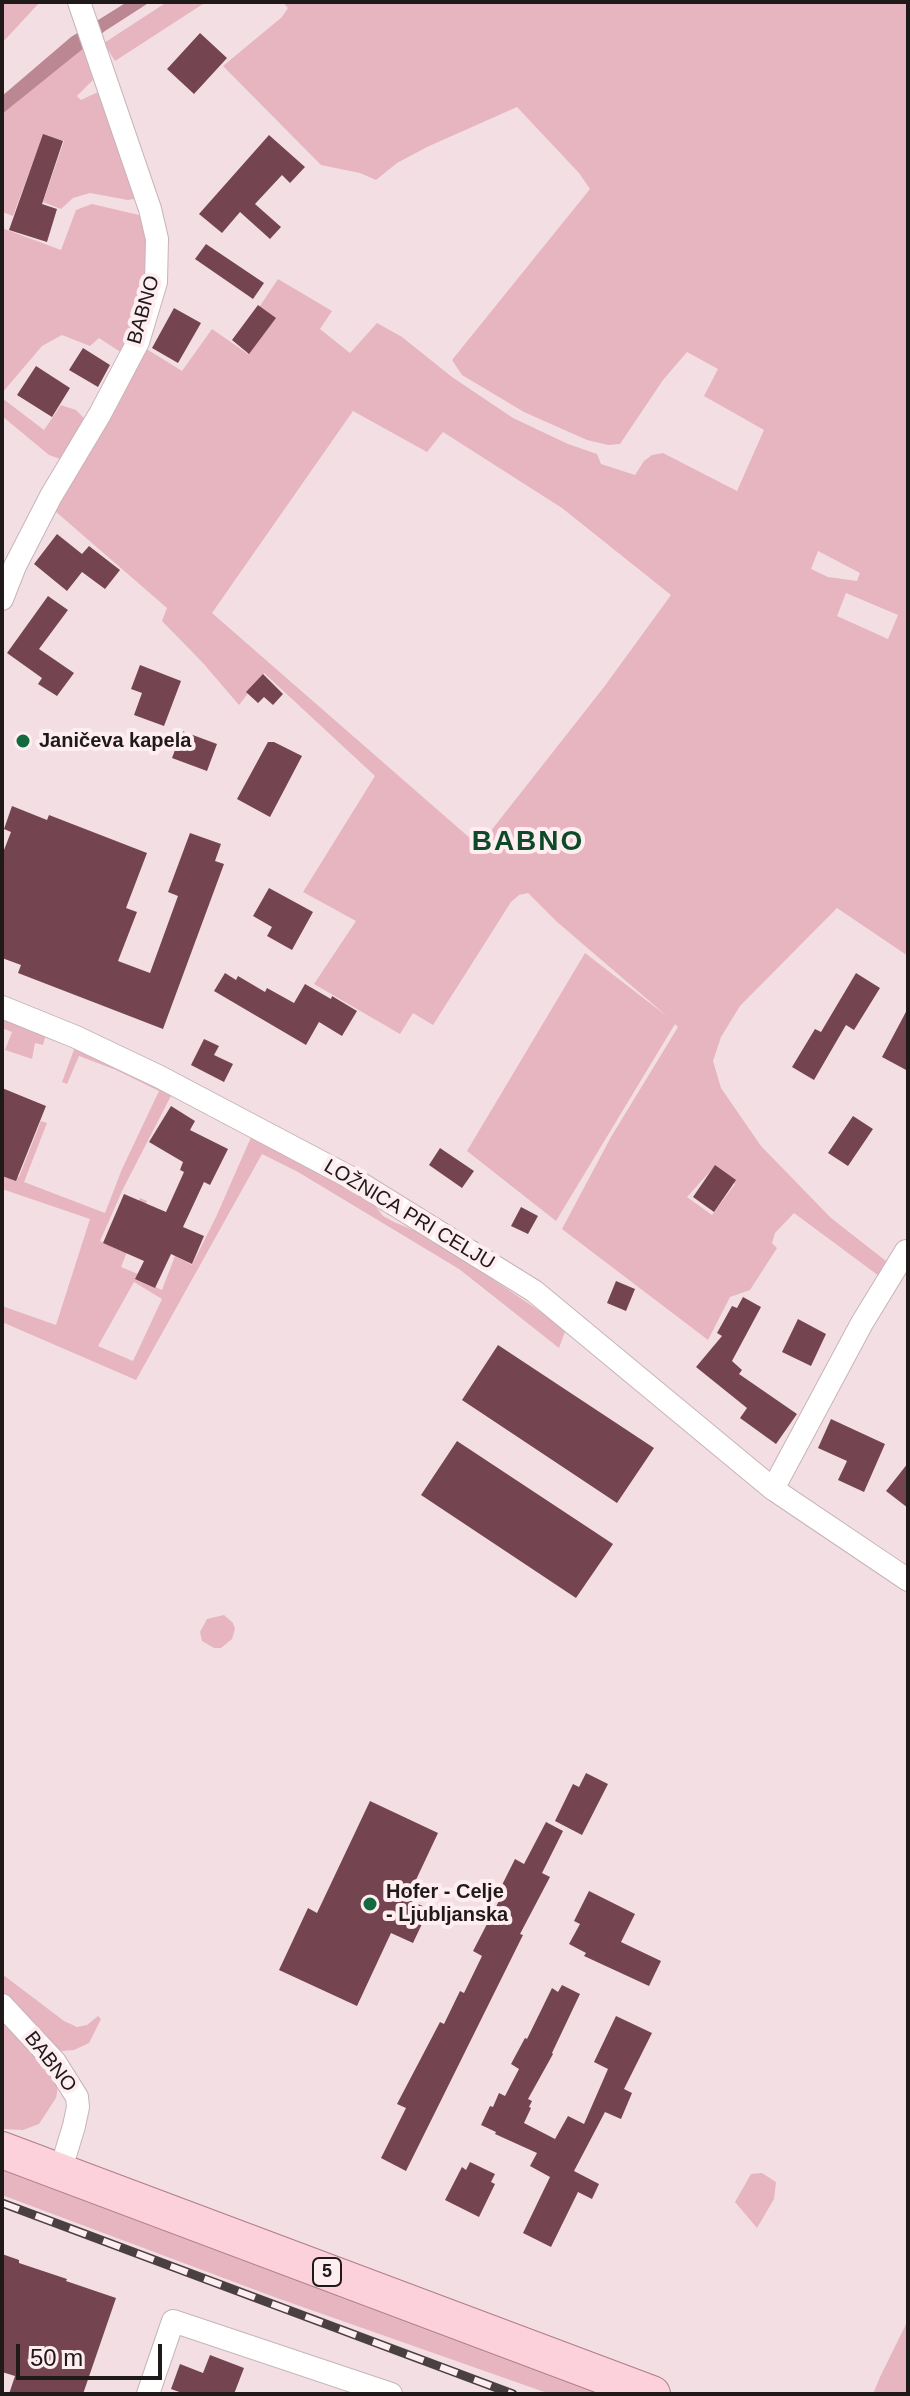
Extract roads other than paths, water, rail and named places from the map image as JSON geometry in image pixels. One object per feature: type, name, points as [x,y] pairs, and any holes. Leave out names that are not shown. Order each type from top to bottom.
[{"type":"main road","name":"5","points":[[2,2150],[652,2394]]},
{"type":"street","name":"BABNO","points":[[2,599],[43,510],[138,342],[156,282],[157,239],[150,209],[79,2]]},
{"type":"street","name":"LOŽNICA PRI CELJU","points":[[2,1007],[76,1037],[160,1077],[355,1180],[521,1283],[545,1299],[773,1489],[908,1580]]},
{"type":"street","points":[[773,1489],[862,1323],[907,1250]]},
{"type":"street","name":"BABNO","points":[[2,2005],[55,2062],[77,2097],[78,2107],[60,2172]]},
{"type":"street","points":[[148,2394],[173,2321],[391,2394]]},
{"type":"railway","points":[[2,2203],[513,2394]]},
{"type":"place","name":"Janičeva kapela","points":[[23,741]]},
{"type":"place","name":"Hofer - Celje - Ljubljanska","points":[[370,1904]]},
{"type":"district","name":"BABNO","points":[[528,842]]}]
